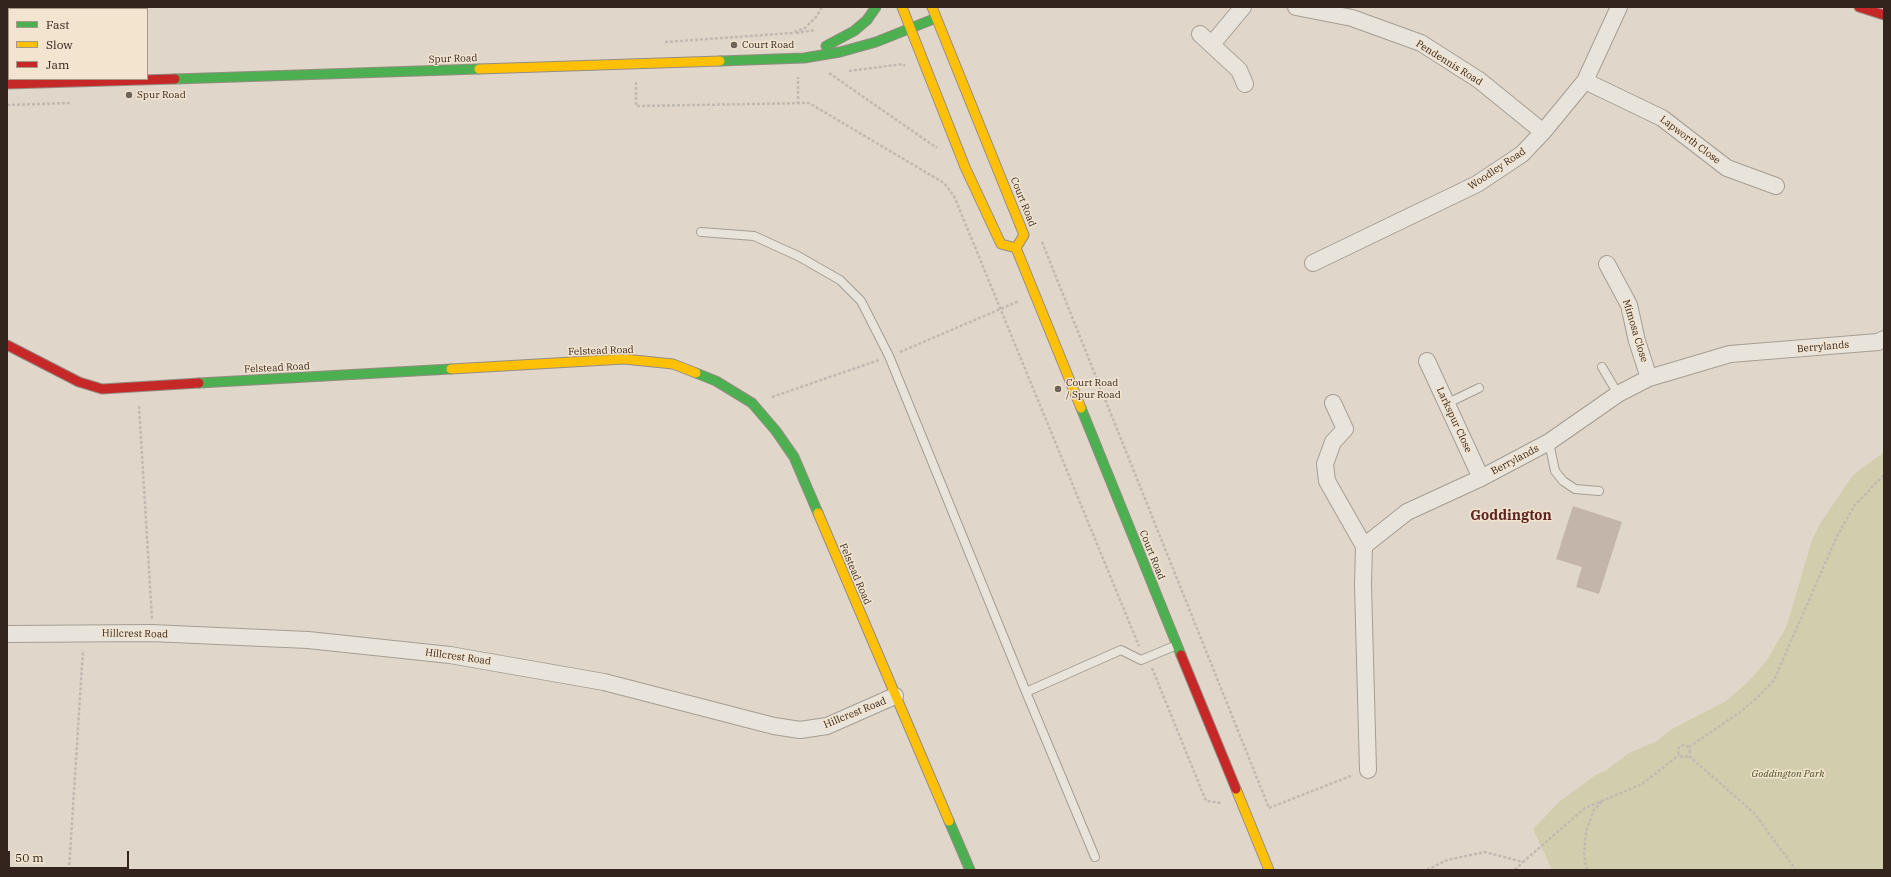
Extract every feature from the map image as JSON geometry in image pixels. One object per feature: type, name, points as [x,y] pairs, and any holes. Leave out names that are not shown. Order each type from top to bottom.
[{"type":"main road","points":[[804,58],[854,31],[867,20],[876,7]]},
{"type":"main road","points":[[902,7],[965,167],[1001,244],[1016,248]]},
{"type":"main road","name":"Court Road","points":[[932,7],[1024,235],[1016,248],[1269,870]]},
{"type":"main road","points":[[1859,7],[1884,15]]},
{"type":"main road","name":"Spur Road","points":[[148,79],[804,58],[847,50],[876,42],[936,18]]},
{"type":"main road","name":"Spur Road","points":[[7,84],[130,80]]},
{"type":"main road","name":"Felstead Road","points":[[7,345],[79,382],[102,389],[624,359],[673,364],[716,381],[752,403],[776,431],[794,458],[970,870]]},
{"type":"street","points":[[1243,7],[1206,39],[1239,70],[1245,84]]},
{"type":"street","name":"Pendennis Road","points":[[1296,7],[1352,18],[1421,43],[1478,80],[1543,132]]},
{"type":"street","name":"Woodley Road","points":[[1313,263],[1477,184],[1522,154],[1543,132],[1585,81],[1619,7]]},
{"type":"street","name":"Lapworth Close","points":[[1585,81],[1662,118],[1726,168],[1776,186]]},
{"type":"street","name":"Mimosa Close","points":[[1607,264],[1629,305],[1637,340],[1649,378]]},
{"type":"street","name":"Berrylands","points":[[1364,546],[1407,512],[1481,478],[1549,442],[1618,394],[1649,378],[1730,354],[1878,342],[1884,339]]},
{"type":"street","name":"Larkspur Close","points":[[1427,361],[1481,478]]},
{"type":"street","points":[[1333,402],[1345,429],[1334,442],[1325,464],[1327,480],[1364,546],[1362,584],[1368,770]]},
{"type":"street","name":"Hillcrest Road","points":[[7,634],[151,633],[308,640],[450,655],[604,682],[774,726],[800,730],[827,726],[896,696]]},
{"type":"lane","points":[[701,232],[754,236],[798,256],[840,280],[862,301],[888,356],[1095,857]]},
{"type":"lane","points":[[1602,367],[1618,394]]},
{"type":"lane","points":[[1446,404],[1479,388]]},
{"type":"lane","points":[[1549,442],[1555,471],[1563,482],[1575,489],[1599,491]]},
{"type":"lane","points":[[1026,692],[1121,650],[1141,660],[1178,645]]},
{"type":"path","points":[[660,42],[792,33],[805,28],[816,17],[822,7]]},
{"type":"path","points":[[843,71],[894,66]]},
{"type":"path","points":[[836,72],[828,73],[941,151]]},
{"type":"path","points":[[798,74],[798,104]]},
{"type":"path","points":[[628,81],[636,80],[636,106],[809,104],[944,183],[954,196],[1140,646],[1155,655]]},
{"type":"path","points":[[7,105],[79,102]]},
{"type":"path","points":[[1041,239],[1268,808]]},
{"type":"path","points":[[1003,308],[1019,301]]},
{"type":"path","points":[[137,388],[152,618],[151,633]]},
{"type":"path","points":[[1689,747],[1740,712],[1758,697],[1774,680],[1838,534],[1855,505],[1884,475]]},
{"type":"path","points":[[69,870],[84,633]]},
{"type":"path","points":[[1152,667],[1206,801],[1228,804]]},
{"type":"path","points":[[1679,755],[1678,751],[1680,746],[1683,745],[1689,747]]},
{"type":"path","points":[[1689,747],[1689,756]]},
{"type":"path","points":[[1679,755],[1683,758],[1689,756]]},
{"type":"path","points":[[1514,870],[1585,808],[1642,784],[1679,755]]},
{"type":"path","points":[[1689,756],[1754,813],[1796,870]]},
{"type":"path","points":[[1248,816],[1368,770]]},
{"type":"path","points":[[1587,870],[1584,856],[1586,831],[1594,810],[1603,800]]},
{"type":"path","points":[[1427,870],[1447,860],[1485,852],[1523,862]]},
{"type":"green space","name":"Goddington Park","points":[[1884,452],[1884,870],[1552,870],[1533,829],[1560,801],[1597,774],[1605,771],[1629,753],[1655,742],[1672,729],[1726,701],[1749,681],[1767,660],[1787,625],[1811,543],[1819,525],[1853,475]]},
{"type":"building","points":[[1573,506],[1622,522],[1599,594],[1576,587],[1582,567],[1556,559]]},
{"type":"traffic: fast","points":[[826,46],[854,31],[867,20],[876,7]]},
{"type":"traffic: fast","points":[[720,61],[804,58],[840,52],[876,42],[936,18]]},
{"type":"traffic: fast","points":[[175,79],[479,69]]},
{"type":"traffic: fast","points":[[199,383],[451,369]]},
{"type":"traffic: fast","points":[[696,373],[716,381],[752,403],[776,431],[794,457],[818,513]]},
{"type":"traffic: fast","points":[[1081,408],[1181,655]]},
{"type":"traffic: fast","points":[[949,821],[970,870]]},
{"type":"traffic: slow","points":[[902,7],[965,167],[1001,244],[1016,248]]},
{"type":"traffic: slow","points":[[932,7],[1024,235],[1016,248]]},
{"type":"traffic: slow","points":[[479,69],[720,61]]},
{"type":"traffic: slow","points":[[1016,248],[1081,408]]},
{"type":"traffic: slow","points":[[451,369],[624,359],[673,364],[696,373]]},
{"type":"traffic: slow","points":[[818,513],[949,821]]},
{"type":"traffic: slow","points":[[1236,789],[1269,870]]},
{"type":"traffic: jam","points":[[1859,7],[1884,15]]},
{"type":"traffic: jam","points":[[148,80],[175,79]]},
{"type":"traffic: jam","points":[[7,84],[141,80]]},
{"type":"traffic: jam","points":[[7,345],[79,382],[102,389],[199,383]]},
{"type":"traffic: jam","points":[[1181,655],[1236,789]]},
{"type":"place","name":"Court Road","points":[[734,45]]},
{"type":"place","name":"Spur Road","points":[[129,95]]},
{"type":"place","name":"Court Road / Spur Road","points":[[1058,389]]},
{"type":"district","name":"Goddington","points":[[1511,516]]}]
